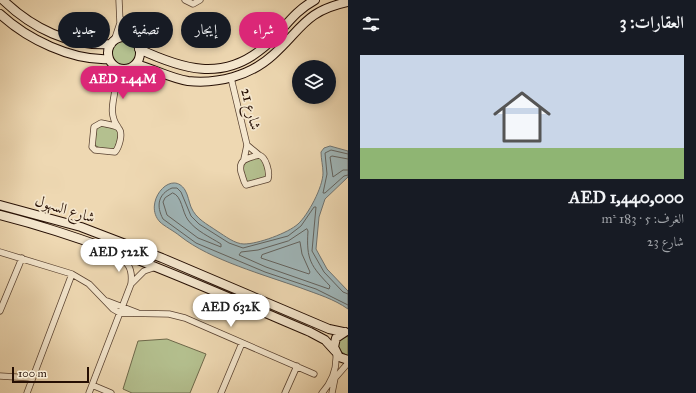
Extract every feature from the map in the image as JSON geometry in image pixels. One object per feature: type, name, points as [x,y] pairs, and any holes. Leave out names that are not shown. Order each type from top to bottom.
[{"type":"main road","points":[[3,0],[35,25],[59,36],[84,43],[113,42],[118,40]]},
{"type":"main road","points":[[134,65],[140,54],[139,49],[184,67],[216,69],[233,65],[249,58],[264,48],[297,12],[315,0]]},
{"type":"main road","points":[[113,42],[108,54],[111,61],[119,68],[134,65],[187,80],[210,81],[231,78],[259,66],[283,46],[302,24],[325,8],[338,2],[348,2]]},
{"type":"main road","points":[[0,14],[19,29],[48,45],[81,55],[111,61]]},
{"type":"main road","name":"شارع السهول","points":[[0,205],[81,227],[162,258],[329,329],[346,332]]},
{"type":"main road","name":"شارع السهول","points":[[0,215],[94,243],[157,267],[310,332],[325,340],[343,359],[348,361]]},
{"type":"main road","points":[[94,243],[85,238],[85,233],[88,232],[101,235]]},
{"type":"main road","points":[[336,352],[336,338],[346,332]]},
{"type":"street","points":[[119,0],[120,12]]},
{"type":"street","points":[[185,0],[193,4],[200,0]]},
{"type":"street","points":[[113,42],[118,31]]},
{"type":"street","points":[[111,61],[117,84],[111,114],[94,128],[92,145],[95,150],[112,153],[117,151],[122,133],[111,114]]},
{"type":"street","points":[[117,84],[134,65]]},
{"type":"street","name":"شارع 21","points":[[231,78],[247,145],[244,159],[241,162],[240,167],[245,184],[250,185],[265,181],[269,175],[264,159],[247,145]]},
{"type":"street","points":[[100,124],[118,128]]},
{"type":"street","points":[[244,159],[259,155]]},
{"type":"street","points":[[89,393],[131,282],[131,269],[124,260],[102,249],[94,243]]},
{"type":"street","points":[[0,252],[72,274],[89,284],[105,299],[128,315],[141,314],[179,316],[314,374]]},
{"type":"street","points":[[0,311],[22,258]]},
{"type":"street","points":[[131,282],[144,271],[157,267]]},
{"type":"street","points":[[27,393],[72,274]]},
{"type":"street","points":[[221,393],[242,343]]},
{"type":"street","points":[[336,352],[334,372],[324,392],[332,393],[335,378],[348,361]]},
{"type":"street","points":[[285,393],[297,366]]},
{"type":"street","points":[[0,376],[32,378]]},
{"type":"street","points":[[92,385],[111,393]]},
{"type":"green space","points":[[118,43],[118,48],[135,48],[135,58],[129,64],[119,64],[113,58],[113,48]]},
{"type":"green space","points":[[102,126],[117,129],[119,134],[115,149],[104,149],[94,144],[97,128]]},
{"type":"green space","points":[[258,157],[262,159],[267,174],[266,178],[250,183],[246,182],[242,164]]},
{"type":"green space","points":[[348,336],[348,356],[340,351],[338,345],[341,339]]},
{"type":"green space","points":[[167,339],[206,354],[190,393],[132,393],[123,389],[138,341]]},
{"type":"water","points":[[330,146],[348,151],[348,177],[325,199],[319,217],[316,249],[327,269],[348,291],[348,309],[325,297],[222,260],[192,245],[162,224],[155,214],[154,206],[160,191],[166,185],[173,183],[179,184],[185,190],[191,207],[196,215],[237,243],[250,244],[272,237],[287,231],[298,224],[310,208],[318,193],[322,179],[323,170],[321,152],[324,148]]}]
